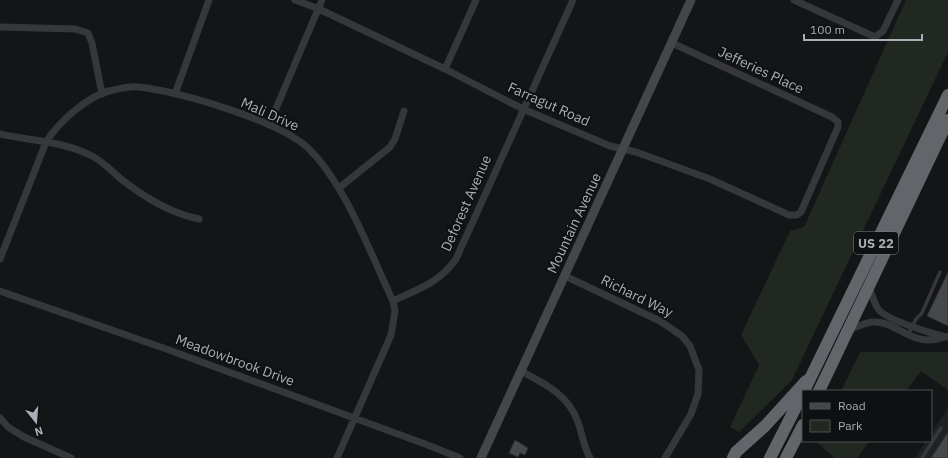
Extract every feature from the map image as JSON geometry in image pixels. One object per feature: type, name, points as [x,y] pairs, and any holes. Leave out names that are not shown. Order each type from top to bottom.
[{"type":"highway","name":"US 22","points":[[805,390],[948,96]]},
{"type":"highway","name":"US 22","points":[[819,390],[948,120]]},
{"type":"highway","points":[[733,458],[736,452],[765,426],[812,374]]},
{"type":"highway","name":"US 22","points":[[770,458],[802,396]]},
{"type":"highway","points":[[787,457],[802,427]]},
{"type":"street","points":[[175,94],[209,0]]},
{"type":"street","name":"Farragut Road","points":[[295,0],[319,9],[445,69],[523,109],[610,146],[623,149],[710,179],[789,215],[797,215]]},
{"type":"street","points":[[269,125],[322,0]]},
{"type":"street","points":[[445,69],[476,0]]},
{"type":"street","name":"Deforest Avenue","points":[[393,301],[432,283],[442,276],[456,259],[573,0]]},
{"type":"street","name":"Mountain Avenue","points":[[481,458],[692,0]]},
{"type":"street","points":[[794,0],[871,35],[878,36],[884,31],[898,0]]},
{"type":"street","points":[[0,27],[75,29],[88,33],[92,43],[102,94]]},
{"type":"street","name":"Jefferies Place","points":[[672,43],[832,117],[838,122],[838,127],[800,212],[797,215]]},
{"type":"street","name":"Mali Drive","points":[[0,259],[46,142],[61,122],[79,108],[102,94],[121,88],[138,87],[175,94],[248,116],[294,137],[308,148],[339,188],[393,301],[394,316],[391,335],[337,458]]},
{"type":"street","points":[[339,188],[390,147],[395,139],[404,111]]},
{"type":"street","points":[[0,134],[64,144],[94,157],[141,195],[165,208],[199,219]]},
{"type":"street","name":"Richard Way","points":[[564,276],[660,321],[682,336],[690,346],[699,370],[698,394],[691,414],[666,458]]},
{"type":"street","points":[[869,286],[879,310],[912,326],[947,337]]},
{"type":"street","name":"Meadowbrook Drive","points":[[0,291],[169,350],[460,458]]},
{"type":"street","points":[[849,330],[873,322],[881,323],[923,340],[936,340],[947,337]]},
{"type":"street","points":[[521,371],[550,386],[567,403],[577,421],[590,458]]},
{"type":"street","points":[[1,420],[8,427],[24,437],[71,458]]},
{"type":"lane","points":[[908,335],[912,326],[922,313],[940,272]]},
{"type":"lane","points":[[923,340],[925,331]]},
{"type":"lane","points":[[922,458],[941,428]]},
{"type":"shaded area","points":[[948,408],[948,458],[915,458],[925,442],[932,442],[932,432]]},
{"type":"green space","points":[[906,0],[948,0],[948,52],[792,380],[739,432],[730,427],[759,365],[741,335],[790,231],[804,227]]},
{"type":"green space","points":[[860,352],[948,353],[948,390],[921,371],[907,390],[841,390]]},
{"type":"green space","points":[[817,442],[869,442],[857,458],[834,458]]},
{"type":"building","points":[[948,272],[948,326],[927,316]]},
{"type":"building","points":[[948,432],[948,458],[931,458]]},
{"type":"building","points":[[515,440],[528,448],[525,455],[520,453],[518,457],[509,453]]}]
